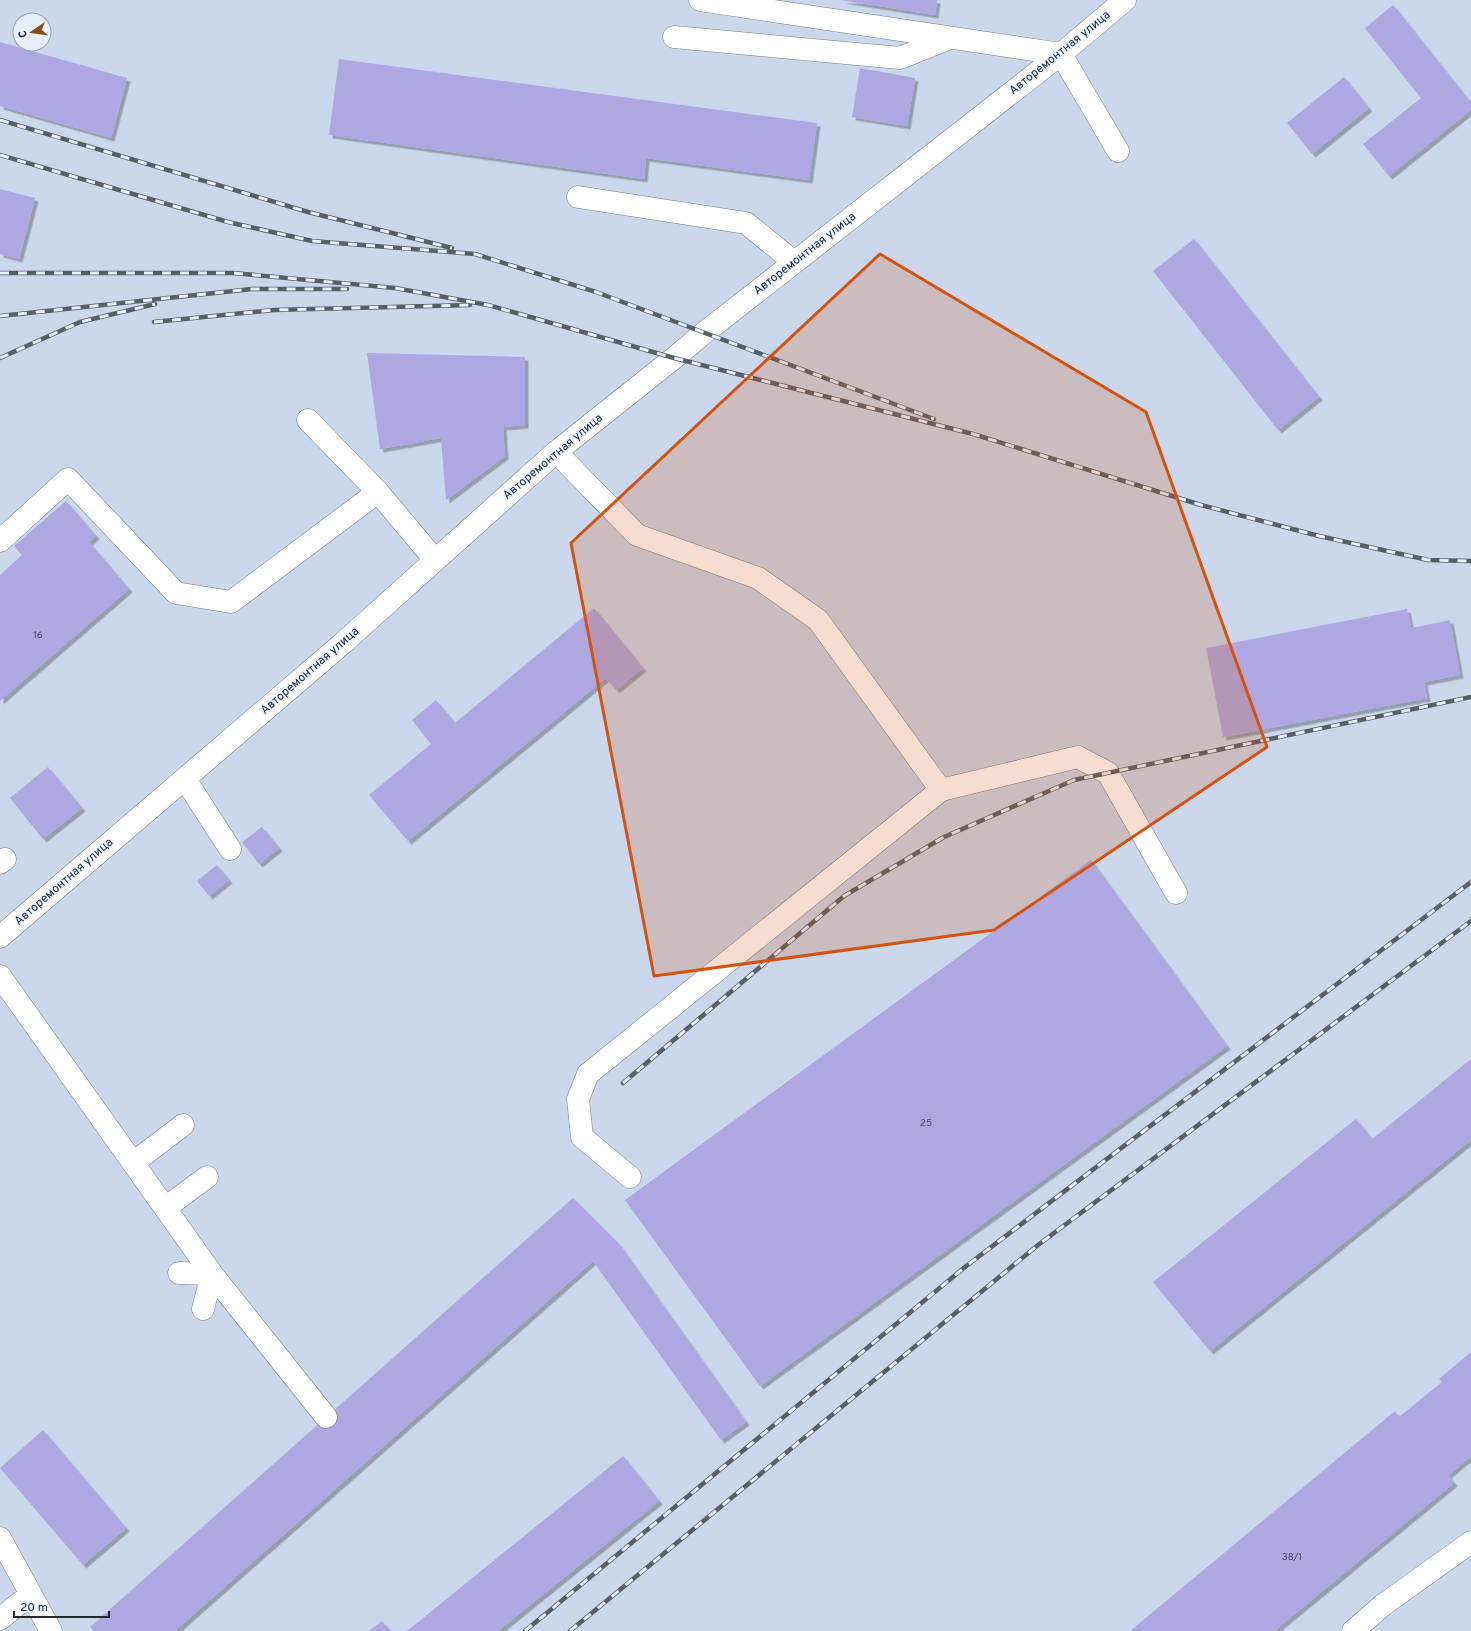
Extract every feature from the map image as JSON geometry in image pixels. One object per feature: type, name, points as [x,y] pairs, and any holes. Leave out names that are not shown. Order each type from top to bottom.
[{"type":"street","points":[[700,0],[1061,54],[1118,151]]},
{"type":"street","name":"Авторемонтная улица","points":[[0,937],[343,643],[556,452],[674,358],[704,332],[1061,54],[1125,0]]},
{"type":"street","points":[[674,37],[900,58],[951,38]]},
{"type":"street","points":[[578,197],[746,223],[794,262]]},
{"type":"street","points":[[308,420],[378,492],[435,560]]},
{"type":"street","points":[[556,452],[637,535],[758,578],[818,620],[941,790]]},
{"type":"street","points":[[0,542],[68,479],[176,593],[231,602],[378,492]]},
{"type":"street","points":[[630,1177],[582,1137],[578,1099],[588,1074],[941,790],[1078,757],[1108,773],[1176,892]]},
{"type":"street","points":[[185,779],[230,849]]},
{"type":"street","points":[[0,976],[212,1274],[326,1418]]},
{"type":"street","points":[[133,1162],[183,1125]]},
{"type":"street","points":[[165,1208],[207,1177]]},
{"type":"street","points":[[179,1273],[212,1274]]},
{"type":"street","points":[[203,1309],[212,1274]]},
{"type":"street","points":[[0,1538],[52,1631]]},
{"type":"street","points":[[1353,1631],[1383,1605],[1471,1542]]},
{"type":"street","points":[[0,1619],[31,1594]]},
{"type":"highlighted area","points":[[880,254],[1146,412],[1267,747],[994,930],[654,976],[571,543]]},
{"type":"shaded area","points":[[0,0],[1471,0],[1471,1631],[0,1631]]},
{"type":"building","points":[[841,0],[937,0],[935,15]]},
{"type":"building","points":[[1393,5],[1471,103],[1471,110],[1389,176],[1363,144],[1421,98],[1365,28]]},
{"type":"building","points":[[0,42],[12,45],[12,52],[35,52],[127,78],[111,138],[0,106]]},
{"type":"building","points":[[339,59],[817,123],[809,180],[646,158],[644,179],[329,135]]},
{"type":"building","points":[[860,68],[915,78],[907,126],[852,117]]},
{"type":"building","points":[[1344,77],[1369,108],[1312,154],[1287,123]]},
{"type":"building","points":[[0,189],[35,198],[19,259],[0,254]]},
{"type":"building","points":[[1194,239],[1319,397],[1278,430],[1153,271]]},
{"type":"building","points":[[367,353],[525,357],[525,425],[503,427],[505,456],[446,500],[441,438],[380,449]]},
{"type":"building","points":[[66,501],[96,536],[89,542],[129,589],[0,701],[0,575],[22,555],[14,546]]},
{"type":"building","points":[[594,608],[643,668],[616,690],[606,678],[408,841],[369,795],[431,744],[412,720],[436,700],[455,723]]},
{"type":"building","points":[[1407,609],[1411,628],[1450,620],[1460,675],[1424,682],[1427,698],[1223,737],[1206,648]]},
{"type":"building","points":[[48,767],[82,808],[43,839],[10,798]]},
{"type":"building","points":[[262,827],[279,848],[259,864],[242,842]]},
{"type":"building","points":[[1091,860],[1227,1046],[760,1386],[625,1200]]},
{"type":"building","points":[[217,865],[229,880],[209,896],[197,881]]},
{"type":"building","points":[[1471,1059],[1471,1140],[1210,1351],[1153,1282],[1356,1119],[1372,1139]]},
{"type":"building","points":[[573,1198],[618,1243],[746,1422],[721,1440],[593,1261],[175,1631],[94,1631],[90,1627]]},
{"type":"building","points":[[1471,1352],[1471,1456],[1448,1475],[1454,1483],[1274,1631],[1130,1631],[1395,1411],[1399,1417],[1442,1382],[1439,1379]]},
{"type":"building","points":[[43,1430],[126,1528],[83,1565],[0,1468]]},
{"type":"building","points":[[623,1456],[659,1501],[498,1631],[407,1631]]},
{"type":"building","points":[[382,1621],[390,1631],[369,1631]]},
{"type":"railway","points":[[0,120],[308,212],[452,248]]},
{"type":"railway","points":[[0,155],[228,222],[312,241],[475,254],[596,292],[934,419]]},
{"type":"railway","points":[[0,273],[233,273],[395,288],[488,305],[674,358],[973,434],[1201,505],[1319,536],[1428,560],[1471,561]]},
{"type":"railway","points":[[0,316],[252,289],[347,289]]},
{"type":"railway","points":[[0,358],[80,322],[155,304]]},
{"type":"railway","points":[[154,322],[274,310],[470,305]]},
{"type":"railway","points":[[623,1083],[844,896],[944,837],[1074,780],[1471,697]]},
{"type":"railway","points":[[525,1631],[965,1267],[1471,882]]},
{"type":"railway","points":[[570,1631],[1038,1245],[1471,921]]}]
